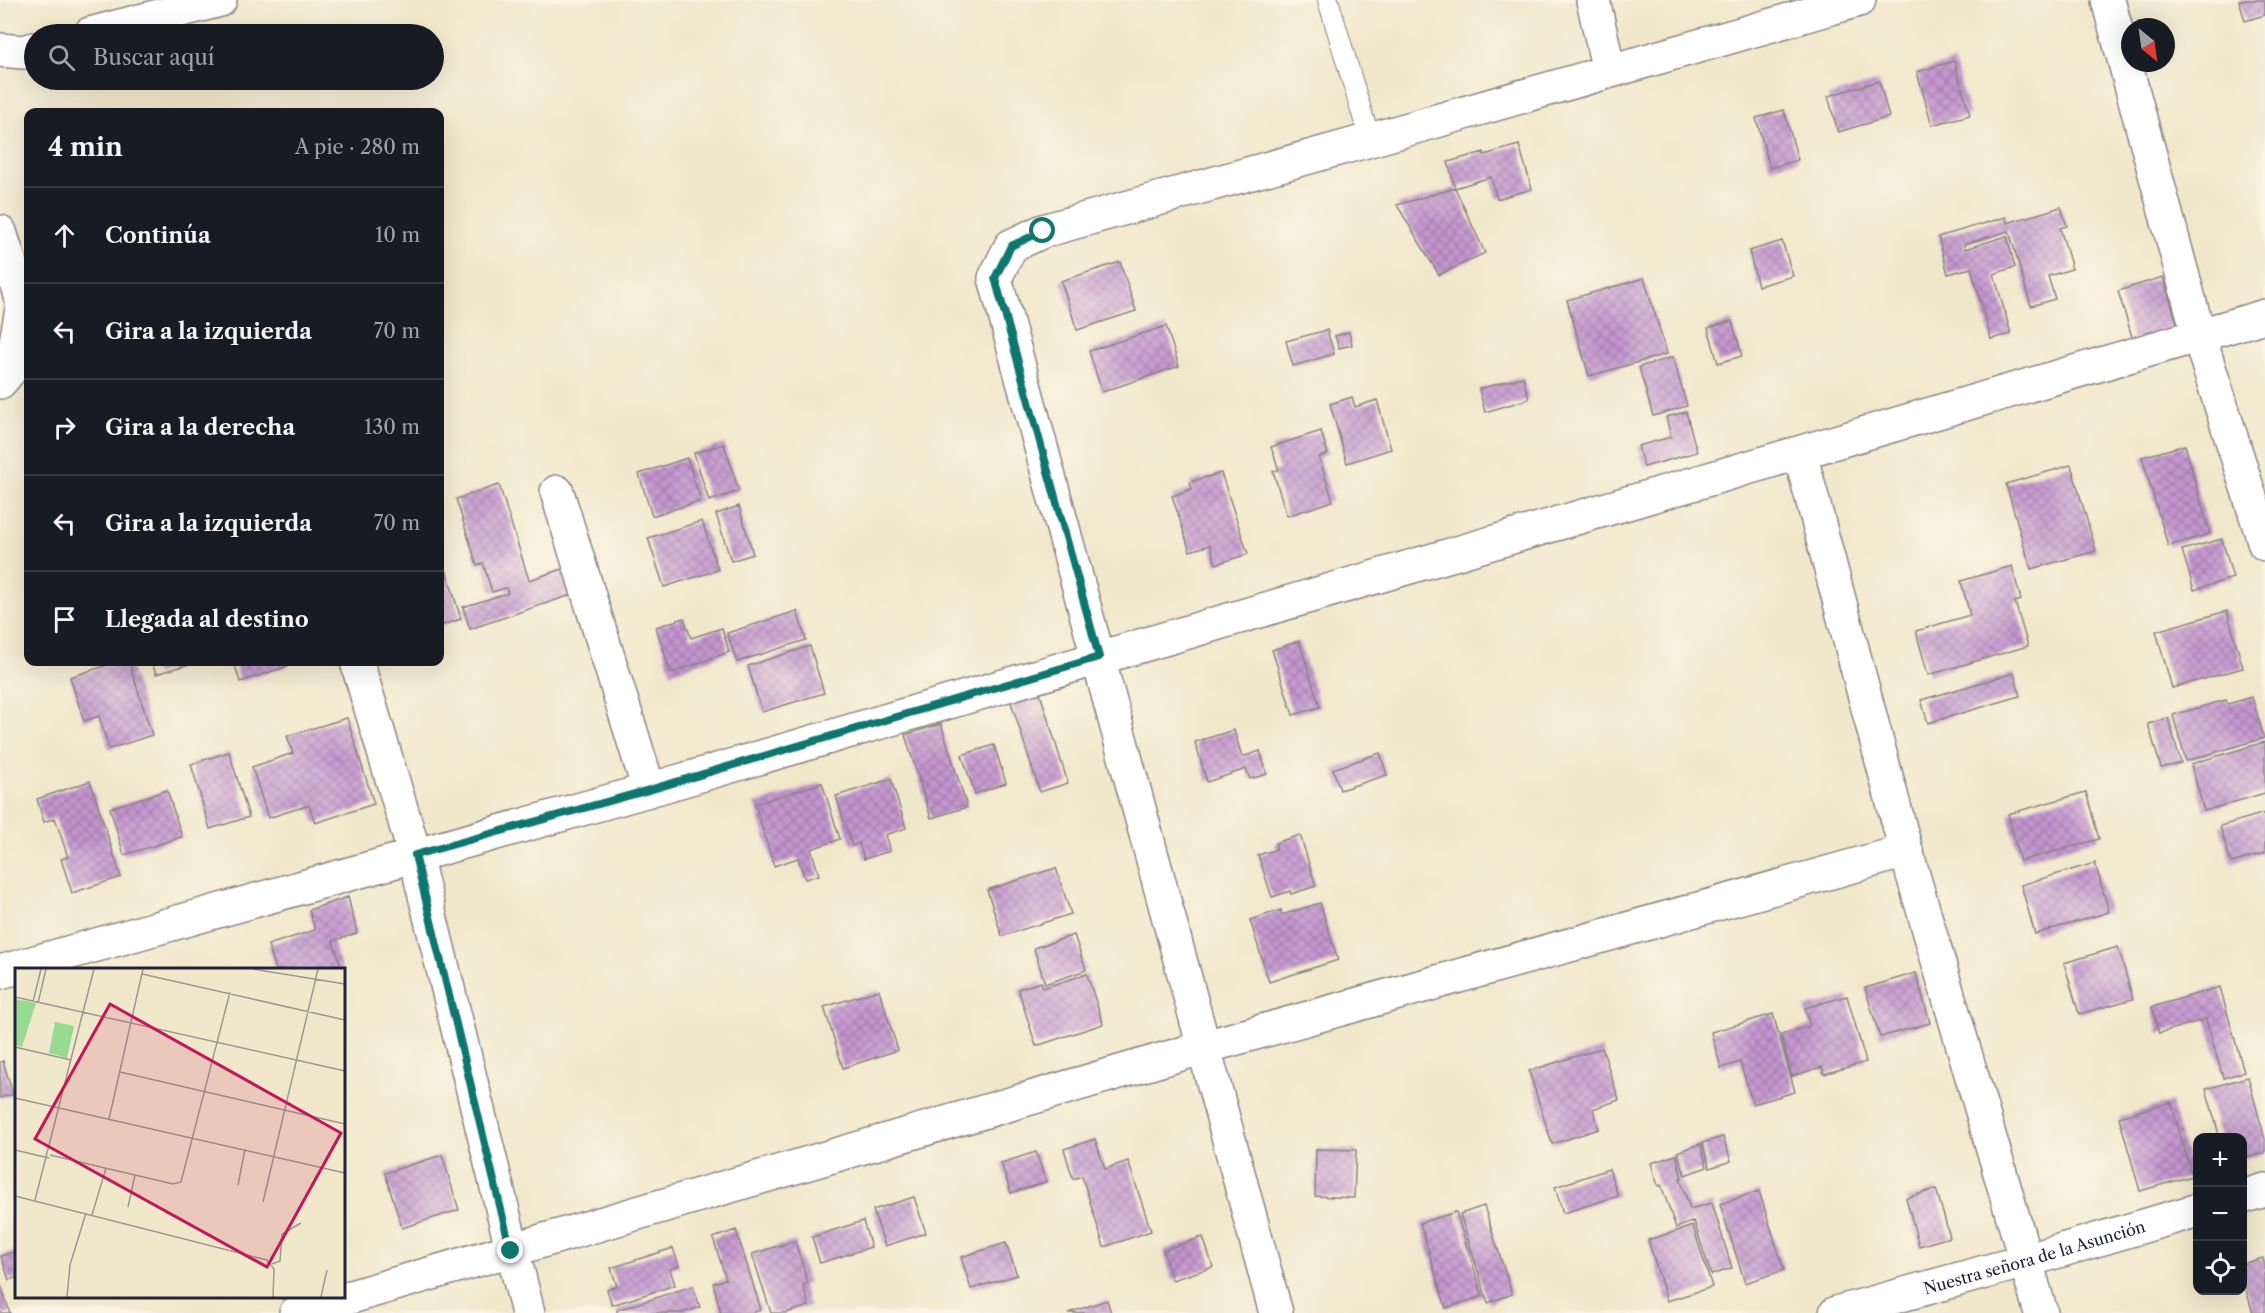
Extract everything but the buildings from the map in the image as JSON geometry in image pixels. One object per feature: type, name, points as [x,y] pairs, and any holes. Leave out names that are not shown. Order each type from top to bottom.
[{"type":"street","points":[[128,24],[220,0]]},
{"type":"street","points":[[1593,0],[1609,71]]},
{"type":"street","points":[[1276,1313],[995,278],[1011,246],[1043,231],[1859,0]]},
{"type":"street","points":[[2108,0],[2199,336],[2265,544]]},
{"type":"street","points":[[0,50],[24,52]]},
{"type":"street","points":[[0,232],[23,304],[12,369],[0,382]]},
{"type":"street","points":[[0,972],[649,790],[2265,316]]},
{"type":"street","points":[[1800,453],[1906,851],[2041,1313]]},
{"type":"street","points":[[557,492],[649,790]]},
{"type":"street","points":[[358,666],[415,855],[528,1313]]},
{"type":"street","points":[[296,1313],[1205,1047],[1906,851]]},
{"type":"street","points":[[2247,1195],[2265,1190]]},
{"type":"street","name":"Nuestra señora de la Asunción","points":[[1836,1313],[2193,1211]]},
{"type":"lane","points":[[1328,0],[1370,140]]},
{"type":"route","points":[[511,1251],[415,855],[649,790],[1099,657],[995,278],[1011,246],[1043,231]]}]
